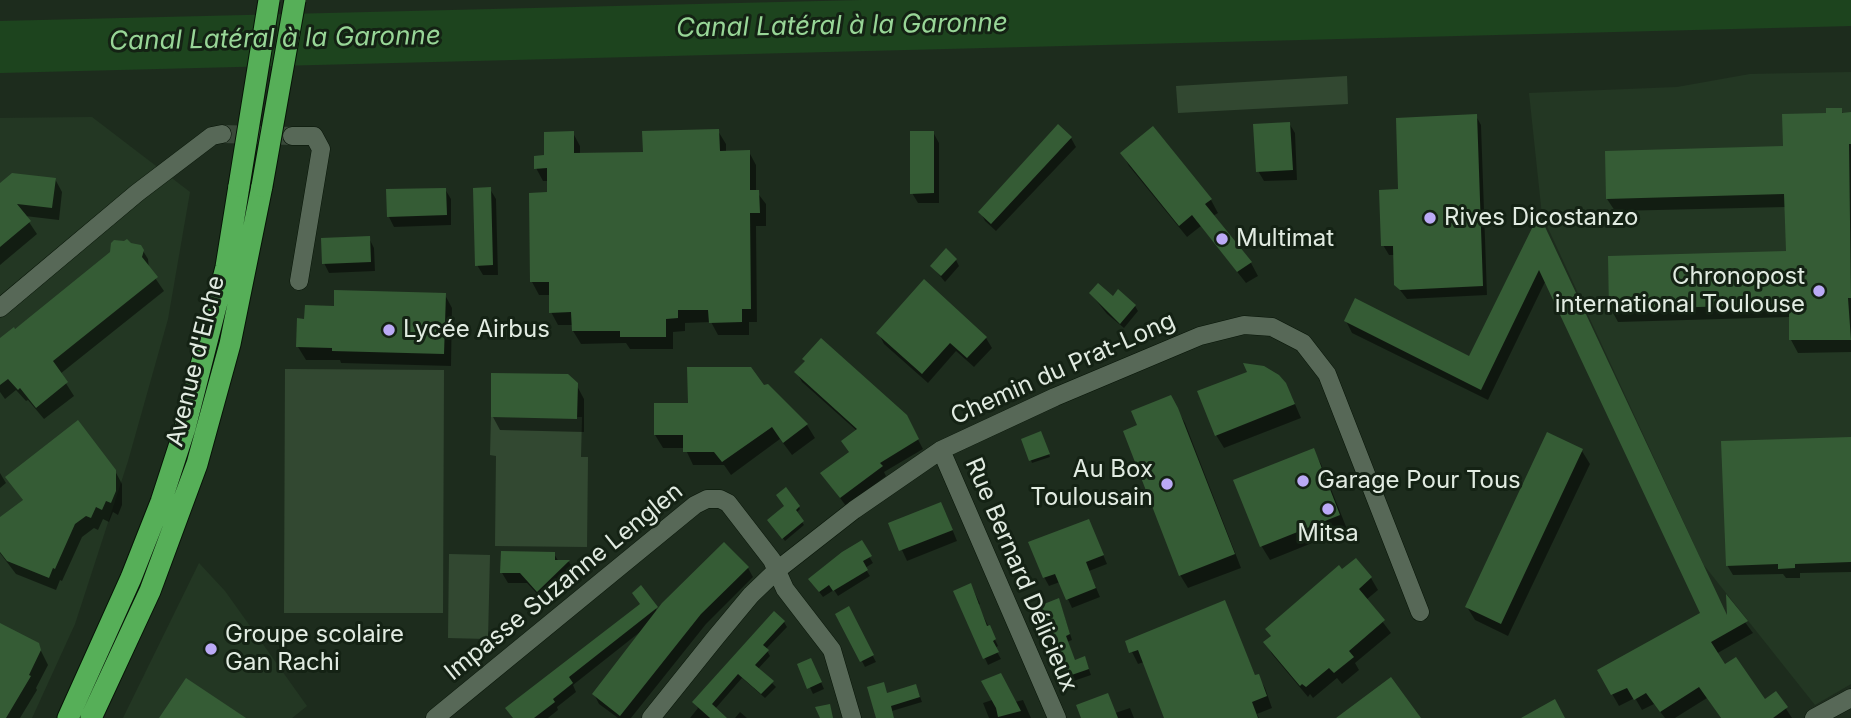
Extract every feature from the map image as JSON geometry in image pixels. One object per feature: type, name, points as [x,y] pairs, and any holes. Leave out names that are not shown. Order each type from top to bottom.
[{"type":"highway","name":"Avenue d'Elche","points":[[68,718],[131,578],[161,502],[185,428],[226,267],[269,0]]},
{"type":"highway","name":"Avenue d'Elche","points":[[91,718],[150,591],[197,464],[230,344],[262,186],[295,0]]},
{"type":"street","points":[[0,309],[137,193],[212,136],[222,134]]},
{"type":"street","points":[[292,136],[314,136],[321,149],[299,281]]},
{"type":"street","name":"Chemin du Prat-Long","points":[[650,718],[751,595],[776,571],[854,510],[941,450],[1055,397],[1200,336],[1244,325],[1272,327],[1303,343],[1327,374],[1420,612]]},
{"type":"street","name":"Rue Bernard Délicieux","points":[[941,450],[1057,718]]},
{"type":"street","name":"Impasse Suzanne Lenglen","points":[[435,718],[695,505],[706,499],[720,499],[728,503],[772,560],[785,589],[832,650],[852,718]]},
{"type":"street","points":[[1814,718],[1851,698]]},
{"type":"shaded area","points":[[1851,72],[1851,684],[1815,705],[1703,564],[1542,215],[1529,93],[1677,87],[1750,74]]},
{"type":"shaded area","points":[[1347,76],[1348,104],[1178,113],[1176,86]]},
{"type":"shaded area","points":[[92,117],[190,192],[168,319],[128,461],[75,624],[32,718],[0,718],[0,118]]},
{"type":"shaded area","points":[[285,369],[444,370],[443,613],[284,613]]},
{"type":"shaded area","points":[[491,417],[582,417],[581,457],[588,457],[587,547],[495,546],[496,456],[490,455]]},
{"type":"shaded area","points":[[449,554],[490,555],[488,639],[448,638]]},
{"type":"shaded area","name":"Groupe scolaire Gan Rachi","points":[[199,563],[225,591],[307,706],[292,718],[123,718]]},
{"type":"water","name":"Canal Latéral à la Garonne","points":[[862,0],[1851,0],[1851,26],[0,73],[0,21]]},
{"type":"building","points":[[1826,108],[1842,108],[1842,113],[1851,112],[1851,298],[1848,298],[1851,340],[1789,340],[1789,304],[1609,310],[1608,256],[1786,251],[1784,194],[1606,199],[1605,151],[1783,146],[1782,114],[1826,113]]},
{"type":"building","name":"Rives Dicostanzo","points":[[1477,114],[1483,286],[1400,290],[1394,285],[1393,246],[1381,246],[1379,190],[1398,189],[1396,118]]},
{"type":"building","points":[[1290,122],[1293,170],[1256,172],[1253,124]]},
{"type":"building","points":[[1058,124],[1072,137],[991,224],[978,212]]},
{"type":"building","points":[[1153,126],[1212,199],[1205,204],[1252,262],[1237,272],[1192,215],[1179,226],[1120,153]]},
{"type":"building","points":[[719,129],[720,151],[750,150],[750,190],[759,190],[760,213],[750,213],[751,309],[742,309],[742,322],[709,323],[708,310],[678,310],[678,318],[666,319],[666,337],[620,337],[620,331],[572,331],[571,312],[549,313],[549,282],[530,282],[529,193],[547,192],[547,168],[534,169],[534,156],[544,155],[544,132],[574,131],[574,153],[643,152],[642,131]]},
{"type":"building","points":[[910,131],[934,131],[934,193],[910,194]]},
{"type":"building","points":[[12,173],[56,178],[52,208],[17,204],[31,221],[0,247],[0,183]]},
{"type":"building","points":[[491,187],[493,265],[475,266],[473,188]]},
{"type":"building","points":[[446,188],[447,215],[387,217],[386,189]]},
{"type":"building","points":[[1539,214],[1727,615],[1726,594],[1748,621],[1711,642],[1725,664],[1736,657],[1765,699],[1776,691],[1788,707],[1773,718],[1721,718],[1699,687],[1660,712],[1646,693],[1634,700],[1627,688],[1611,695],[1597,670],[1700,613],[1539,270],[1481,390],[1344,321],[1355,298],[1469,356]]},
{"type":"building","points":[[370,236],[371,262],[322,264],[321,238]]},
{"type":"building","points":[[127,239],[131,243],[141,245],[144,250],[142,257],[158,277],[53,361],[68,382],[36,408],[20,388],[18,390],[8,379],[0,385],[0,338],[14,327],[15,329],[110,252],[114,240]]},
{"type":"building","points":[[946,248],[957,259],[941,276],[930,266]]},
{"type":"building","points":[[924,279],[987,337],[967,358],[950,343],[922,374],[876,333]]},
{"type":"building","points":[[1098,283],[1113,296],[1118,289],[1136,305],[1120,324],[1089,293]]},
{"type":"building","name":"Lycée Airbus","points":[[334,290],[446,293],[444,354],[332,351],[332,348],[296,347],[297,318],[304,319],[305,305],[334,306]]},
{"type":"building","points":[[821,338],[907,415],[919,439],[880,463],[883,466],[840,498],[820,473],[849,452],[841,441],[857,429],[794,372]]},
{"type":"building","points":[[1243,363],[1264,366],[1279,375],[1286,383],[1295,404],[1215,436],[1197,391],[1247,372]]},
{"type":"building","points":[[687,367],[751,367],[764,385],[768,384],[808,424],[783,443],[772,427],[722,462],[714,452],[683,452],[683,435],[654,435],[654,403],[688,403]]},
{"type":"building","points":[[491,373],[568,374],[578,383],[577,419],[491,417]]},
{"type":"building","points":[[1171,395],[1235,554],[1179,576],[1123,431],[1137,425],[1131,411]]},
{"type":"building","points":[[78,420],[116,470],[116,491],[111,503],[106,501],[102,510],[96,507],[91,518],[86,516],[75,524],[49,578],[7,561],[0,552],[0,517],[23,500],[5,477]]},
{"type":"building","points":[[1041,431],[1050,454],[1029,461],[1021,439]]},
{"type":"building","points":[[1547,432],[1583,449],[1501,624],[1465,607]]},
{"type":"building","points":[[1851,437],[1851,562],[1795,564],[1795,568],[1778,569],[1778,564],[1726,566],[1721,441]]},
{"type":"building","points":[[1314,448],[1340,515],[1260,547],[1233,480]]},
{"type":"building","points":[[786,487],[800,506],[796,510],[804,521],[782,539],[767,520],[784,506],[776,495]]},
{"type":"building","points":[[941,502],[953,530],[899,551],[888,523]]},
{"type":"building","points":[[1089,519],[1104,555],[1086,562],[1096,588],[1066,600],[1055,574],[1043,578],[1028,542]]},
{"type":"building","points":[[862,540],[872,556],[863,561],[868,570],[833,591],[829,585],[819,592],[808,579]]},
{"type":"building","points":[[724,542],[749,567],[701,614],[620,716],[592,694],[662,603]]},
{"type":"building","points":[[501,551],[555,552],[555,560],[570,560],[537,592],[520,573],[500,573]]},
{"type":"building","points":[[1356,558],[1372,577],[1359,589],[1385,620],[1349,651],[1354,657],[1334,673],[1329,668],[1306,687],[1302,684],[1300,686],[1263,642],[1271,636],[1265,629],[1339,565],[1342,569]]},
{"type":"building","points":[[971,583],[987,626],[990,625],[996,639],[993,641],[999,652],[983,659],[953,591]]},
{"type":"building","points":[[641,585],[658,607],[569,677],[573,683],[553,699],[555,702],[534,718],[513,718],[505,708],[640,604],[632,593]]},
{"type":"building","points":[[1059,598],[1070,634],[1066,636],[1075,660],[1085,656],[1089,669],[1057,680],[1051,661],[1057,659],[1045,626],[1042,628],[1034,608]]},
{"type":"building","points":[[1225,600],[1255,675],[1259,674],[1267,696],[1252,702],[1258,718],[1164,718],[1138,650],[1129,653],[1125,641]]},
{"type":"building","points":[[849,606],[874,655],[860,662],[835,614]]},
{"type":"building","points":[[774,611],[785,621],[763,645],[769,650],[755,665],[774,681],[761,694],[738,674],[712,704],[727,718],[710,718],[692,702]]},
{"type":"building","points":[[0,623],[39,643],[41,650],[29,675],[31,676],[6,718],[0,718]]},
{"type":"building","points":[[811,658],[822,682],[807,689],[797,664]]},
{"type":"building","points":[[1001,673],[1021,711],[998,717],[981,681]]},
{"type":"building","points":[[1391,677],[1421,718],[1336,718]]},
{"type":"building","points":[[186,678],[246,718],[159,718]]},
{"type":"building","points":[[884,682],[887,693],[916,684],[920,697],[891,706],[894,718],[876,718],[867,687]]},
{"type":"building","points":[[1108,693],[1118,718],[1081,718],[1076,705]]},
{"type":"building","points":[[1555,699],[1565,718],[1521,718]]},
{"type":"building","points":[[830,704],[833,718],[820,718],[815,707]]},
{"type":"tunnel","points":[[222,134],[292,136]]},
{"type":"place","name":"Rives Dicostanzo","points":[[1430,218]]},
{"type":"place","name":"Multimat","points":[[1222,239]]},
{"type":"place","name":"Chronopost international Toulouse","points":[[1819,291]]},
{"type":"place","name":"Lycée Airbus","points":[[389,330]]},
{"type":"place","name":"Garage Pour Tous","points":[[1303,481]]},
{"type":"place","name":"Au Box Toulousain","points":[[1167,484]]},
{"type":"place","name":"Mitsa","points":[[1328,509]]},
{"type":"place","name":"Groupe scolaire Gan Rachi","points":[[211,649]]}]
